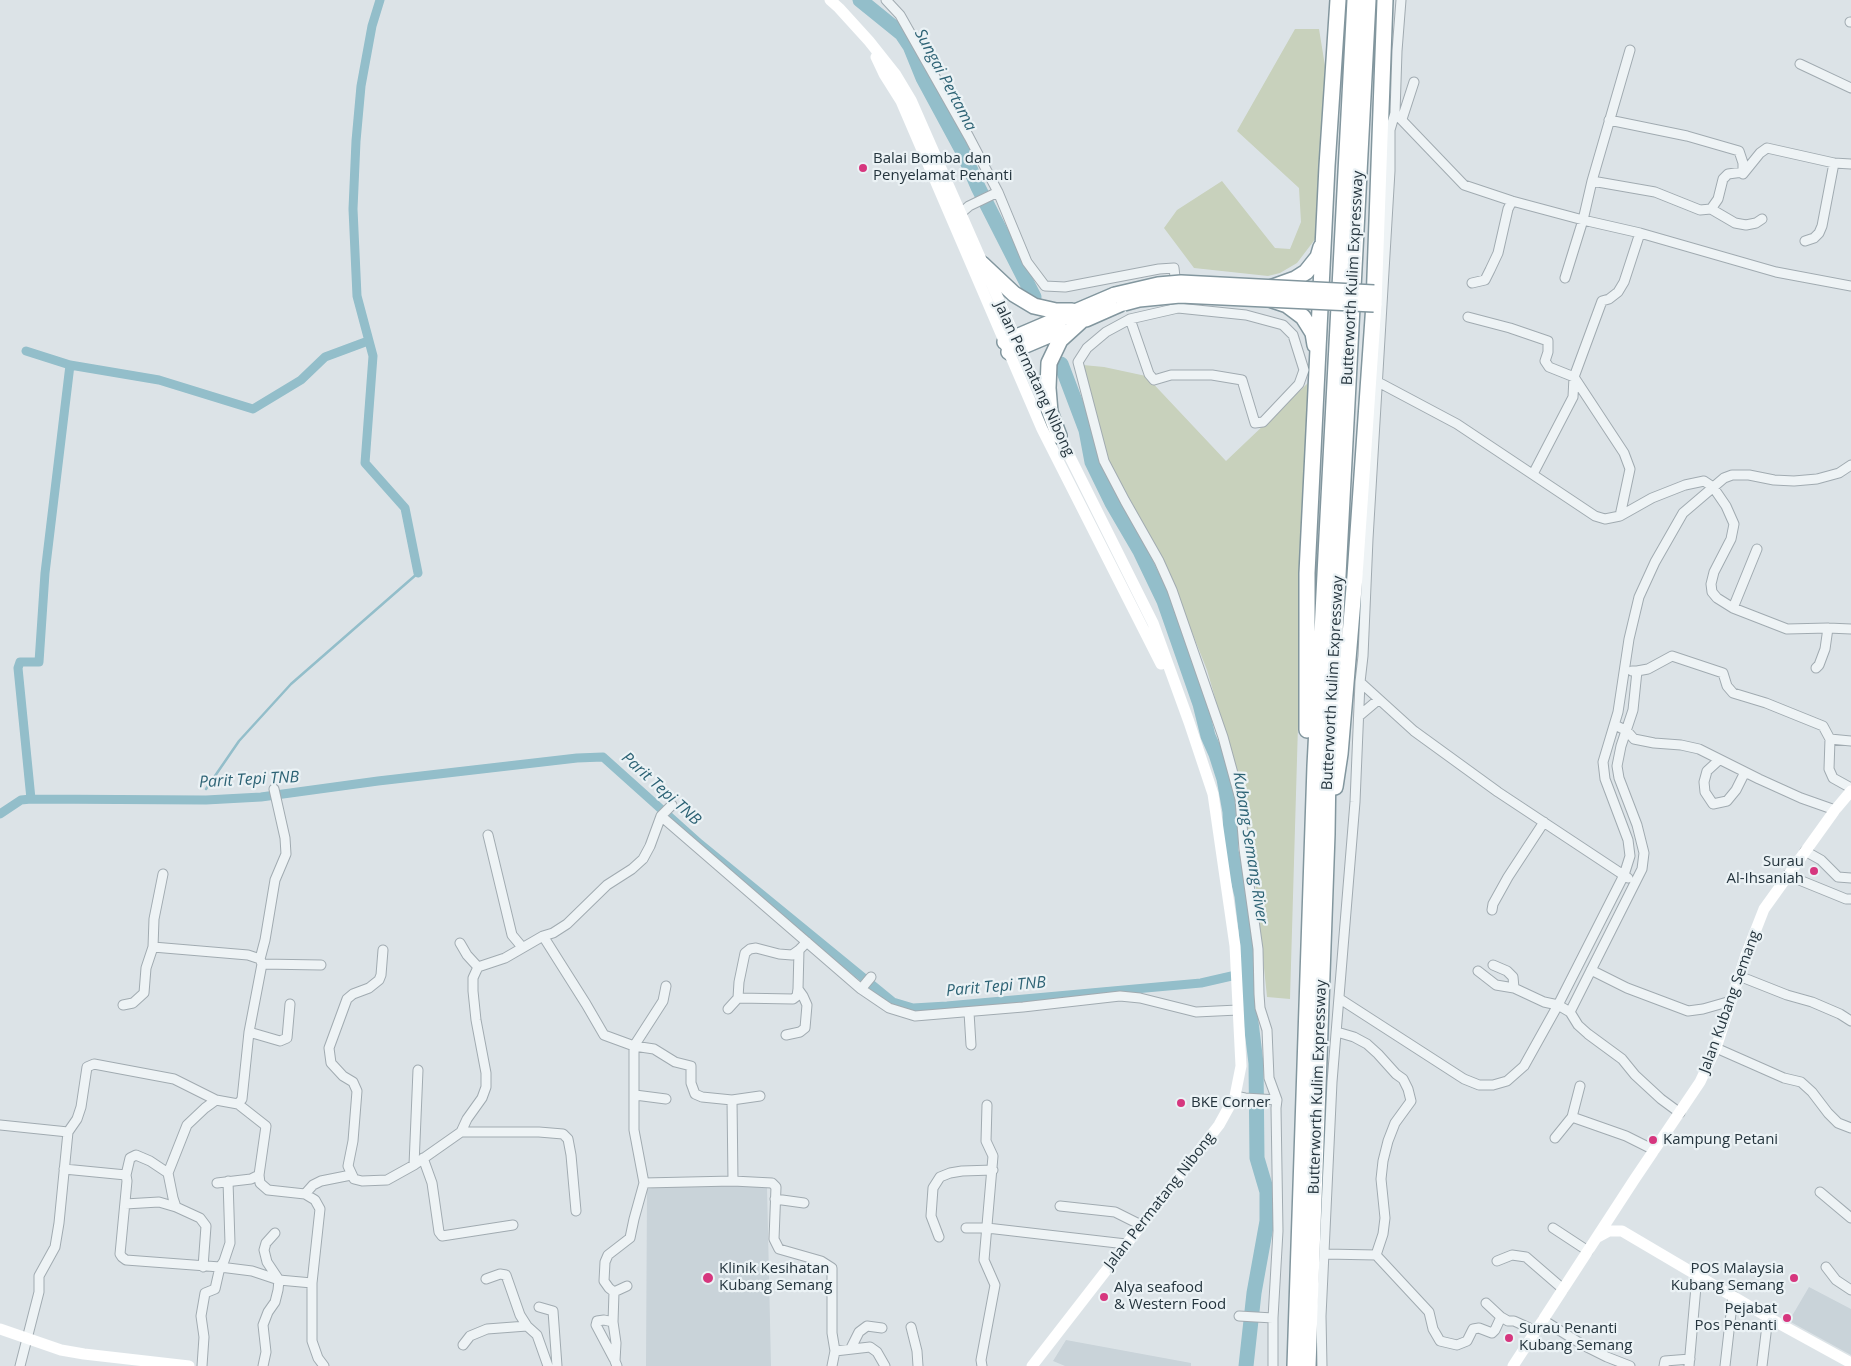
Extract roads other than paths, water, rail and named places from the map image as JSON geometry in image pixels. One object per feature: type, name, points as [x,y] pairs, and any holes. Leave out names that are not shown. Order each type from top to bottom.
[{"type":"highway","points":[[1320,834],[1307,752],[1306,573],[1338,0]]},
{"type":"highway","name":"Butterworth Kulim Expressway","points":[[1295,1366],[1316,940],[1355,0]]},
{"type":"highway","name":"Butterworth Kulim Expressway","points":[[1320,834],[1328,754],[1368,0]]},
{"type":"highway","points":[[1320,834],[1340,754],[1360,498],[1374,298],[1385,0]]},
{"type":"highway","points":[[1269,293],[1306,272],[1318,257],[1324,239]]},
{"type":"highway","points":[[982,264],[1014,294],[1034,306],[1056,312],[1080,315]]},
{"type":"highway","points":[[1012,345],[1080,315],[1158,285],[1180,283],[1269,293],[1374,298]]},
{"type":"highway","points":[[1269,293],[1303,317],[1313,333],[1317,374]]},
{"type":"highway","points":[[1059,436],[1050,412],[1048,388],[1050,364],[1060,340],[1080,315]]},
{"type":"highway","name":"Butterworth Kulim Expressway","points":[[1308,1366],[1316,940]]},
{"type":"main road","name":"Jalan Permatang Nibong","points":[[830,0],[869,41],[896,75],[911,100],[965,209],[982,264],[1042,429],[1144,628],[1189,722]]},
{"type":"main road","name":"Jalan Permatang Nibong","points":[[869,41],[884,74],[901,100],[1012,345],[1154,623],[1212,794],[1235,946],[1241,1066],[1240,1097],[1032,1366]]},
{"type":"main road","name":"Jalan Kubang Semang","points":[[1513,1366],[1619,1202],[1700,1082],[1716,1048],[1730,1001],[1764,909],[1851,790]]},
{"type":"main road","points":[[1619,1202],[1617,1213],[1622,1231]]},
{"type":"main road","points":[[1596,1238],[1609,1231],[1622,1231],[1768,1317],[1851,1363]]},
{"type":"main road","points":[[0,1329],[61,1350],[152,1364],[189,1366]]},
{"type":"street","points":[[886,0],[900,14],[969,137],[1027,262],[1045,286],[1065,287],[1159,269],[1174,268],[1178,308]]},
{"type":"street","points":[[1401,0],[1397,51],[1398,116],[1464,185],[1512,201],[1640,233],[1776,272],[1851,286]]},
{"type":"street","points":[[1564,278],[1583,220],[1592,181],[1630,50]]},
{"type":"street","points":[[1800,64],[1851,88]]},
{"type":"street","points":[[1322,1366],[1321,1316],[1332,1082],[1355,802],[1360,682],[1390,172],[1390,130],[1414,82]]},
{"type":"street","points":[[1610,120],[1687,136],[1739,151],[1743,163],[1742,175]]},
{"type":"street","points":[[1742,175],[1760,152],[1767,148],[1834,163],[1851,164]]},
{"type":"street","points":[[1805,241],[1814,238],[1822,226],[1834,163]]},
{"type":"street","points":[[1711,210],[1718,199],[1723,179],[1728,174],[1742,175]]},
{"type":"street","points":[[1592,181],[1655,192],[1700,210],[1711,210],[1735,223],[1756,224],[1762,219]]},
{"type":"street","points":[[965,209],[994,194]]},
{"type":"street","points":[[1472,283],[1485,280],[1490,270],[1498,252],[1508,209],[1512,201]]},
{"type":"street","points":[[1533,474],[1573,397],[1574,378],[1602,301],[1618,292],[1624,282],[1640,233]]},
{"type":"street","points":[[1130,320],[1149,374],[1154,380],[1171,375],[1212,375],[1242,380],[1255,423],[1263,422],[1299,384],[1304,370],[1293,335],[1283,325],[1246,315],[1178,308],[1130,320],[1106,332],[1087,348],[1078,362],[1104,461],[1159,562],[1172,590],[1223,737],[1240,799],[1244,849],[1258,949],[1260,1008],[1267,1030],[1269,1078],[1276,1108],[1278,1231],[1268,1318],[1273,1366]]},
{"type":"street","points":[[1468,317],[1510,328],[1548,341],[1548,352],[1545,361],[1549,367],[1574,378],[1610,429],[1624,453],[1630,469],[1620,516]]},
{"type":"street","points":[[1378,382],[1458,424],[1595,516],[1605,519],[1620,516],[1652,498],[1685,485],[1704,482],[1716,491],[1726,506],[1734,524],[1731,539],[1714,572],[1711,584],[1712,592],[1717,598],[1733,608],[1787,629],[1851,629]]},
{"type":"street","points":[[1340,999],[1464,1079],[1480,1085],[1493,1085],[1506,1081],[1524,1066],[1558,1005],[1624,875],[1630,856],[1628,840],[1605,779],[1603,762],[1615,725],[1639,598],[1655,562],[1683,513],[1716,491],[1724,478],[1732,475],[1749,475],[1774,480],[1794,481],[1817,479],[1840,473],[1851,467]]},
{"type":"street","points":[[1733,608],[1757,549]]},
{"type":"street","points":[[1816,668],[1825,649],[1828,628]]},
{"type":"street","points":[[1625,669],[1637,672],[1672,656],[1723,672],[1727,686],[1733,693],[1766,703],[1823,726],[1830,739],[1829,769],[1833,778],[1851,790]]},
{"type":"street","points":[[1570,1012],[1642,869],[1644,853],[1637,825],[1619,778],[1618,766],[1633,710],[1637,672]]},
{"type":"street","points":[[1360,682],[1414,731],[1498,792],[1634,882]]},
{"type":"street","points":[[1359,716],[1378,700]]},
{"type":"street","points":[[1615,725],[1627,731],[1634,739],[1699,749],[1801,798],[1836,810]]},
{"type":"street","points":[[1830,739],[1851,741]]},
{"type":"street","points":[[1719,760],[1707,771],[1704,782],[1704,792],[1713,804],[1727,801],[1736,790],[1745,772]]},
{"type":"street","points":[[238,1104],[242,1099],[249,1032],[274,880],[286,854],[274,791]]},
{"type":"street","points":[[478,967],[505,958],[543,936],[553,934],[567,924],[608,885],[643,859],[666,810],[807,942],[889,1008],[915,1016],[1120,996],[1140,998],[1196,1012],[1238,1010]]},
{"type":"street","points":[[1492,910],[1493,904],[1501,890],[1544,822]]},
{"type":"street","points":[[488,835],[512,935],[522,948]]},
{"type":"street","points":[[1805,851],[1821,860],[1838,877],[1851,878]]},
{"type":"street","points":[[123,1005],[133,1002],[144,993],[146,968],[153,947],[154,919],[163,874]]},
{"type":"street","points":[[1788,875],[1846,899],[1851,899]]},
{"type":"street","points":[[543,936],[604,1036],[634,1046],[654,1049],[675,1062],[690,1066],[691,1083],[695,1094],[702,1097],[732,1100],[760,1096]]},
{"type":"street","points":[[728,1009],[738,998],[739,982],[745,954],[750,948],[779,954],[792,954],[807,942]]},
{"type":"street","points":[[460,943],[467,955],[478,967]]},
{"type":"street","points":[[153,947],[248,955],[261,961],[321,965]]},
{"type":"street","points":[[383,950],[379,980],[369,988],[353,994],[347,999],[329,1048],[331,1063],[343,1076],[353,1082],[357,1091],[353,1141],[348,1166],[351,1175],[362,1182],[378,1182],[393,1178],[414,1165],[461,1132],[467,1119],[482,1098],[486,1087],[486,1073],[476,1020],[473,991],[474,978],[478,967]]},
{"type":"street","points":[[738,998],[793,999],[797,996],[799,950]]},
{"type":"street","points":[[1493,965],[1506,971],[1513,977],[1514,988]]},
{"type":"street","points":[[1590,970],[1627,988],[1688,1011],[1703,1009],[1730,1001]]},
{"type":"street","points":[[1478,971],[1496,986],[1514,988],[1544,1002],[1558,1005],[1570,1012],[1578,1025],[1622,1059],[1635,1075],[1660,1099],[1680,1113]]},
{"type":"street","points":[[1739,976],[1787,995],[1812,1002],[1851,1021]]},
{"type":"street","points":[[862,988],[870,978]]},
{"type":"street","points":[[614,1292],[604,1281],[606,1258],[630,1238],[644,1183],[634,1130],[634,1046],[663,1001],[666,986]]},
{"type":"street","points":[[786,1035],[800,1032],[804,1028],[806,1005],[798,989]]},
{"type":"street","points":[[249,1032],[280,1041],[287,1038],[290,1004]]},
{"type":"street","points":[[969,1012],[971,1045]]},
{"type":"street","points":[[1337,1032],[1354,1037],[1367,1044],[1378,1054],[1403,1079],[1411,1101],[1395,1122],[1383,1161],[1381,1178],[1385,1218],[1383,1234],[1376,1255]]},
{"type":"street","points":[[1716,1048],[1784,1078],[1801,1082],[1838,1123],[1851,1128]]},
{"type":"street","points":[[20,1366],[40,1292],[39,1276],[55,1247],[68,1132],[77,1119],[81,1107],[87,1067],[94,1064],[174,1079],[216,1100],[238,1104],[266,1126],[259,1174],[260,1183],[268,1190],[305,1194],[315,1200],[320,1209],[312,1283],[312,1341],[318,1358],[324,1366]]},
{"type":"street","points":[[414,1165],[418,1070]]},
{"type":"street","points":[[1555,1138],[1572,1117],[1580,1086]]},
{"type":"street","points":[[635,1095],[666,1099]]},
{"type":"street","points":[[1240,1097],[1274,1100]]},
{"type":"street","points":[[176,1207],[168,1173],[187,1125],[216,1100]]},
{"type":"street","points":[[732,1100],[733,1181]]},
{"type":"street","points":[[982,1366],[981,1360],[996,1285],[984,1263],[994,1156],[986,1141],[987,1105]]},
{"type":"street","points":[[1572,1117],[1626,1136],[1654,1150]]},
{"type":"street","points":[[0,1125],[68,1132]]},
{"type":"street","points":[[461,1132],[539,1132],[563,1134],[568,1139],[571,1155],[576,1210]]},
{"type":"street","points":[[168,1173],[150,1161],[136,1155],[130,1158],[126,1175],[128,1181],[120,1254],[126,1260],[252,1271],[279,1280],[312,1283]]},
{"type":"street","points":[[423,1158],[432,1184],[439,1232],[442,1236],[513,1225]]},
{"type":"street","points":[[64,1169],[126,1175]]},
{"type":"street","points":[[939,1237],[931,1216],[933,1188],[940,1177],[962,1171],[993,1170]]},
{"type":"street","points":[[217,1183],[251,1179],[259,1174]]},
{"type":"street","points":[[305,1194],[313,1185],[321,1181],[351,1175]]},
{"type":"street","points":[[644,1183],[733,1181],[772,1183],[776,1187],[774,1239],[778,1250],[821,1261],[832,1268],[832,1333],[836,1351],[832,1366]]},
{"type":"street","points":[[202,1366],[204,1337],[201,1316],[205,1293],[215,1289],[220,1268],[230,1243],[228,1182]]},
{"type":"street","points":[[1820,1192],[1851,1218]]},
{"type":"street","points":[[776,1199],[804,1203]]},
{"type":"street","points":[[125,1204],[159,1202],[176,1207],[200,1218],[206,1226],[203,1267]]},
{"type":"street","points":[[1060,1206],[1120,1213],[1141,1225]]},
{"type":"street","points":[[966,1228],[987,1228],[1126,1244]]},
{"type":"street","points":[[1553,1228],[1588,1251]]},
{"type":"street","points":[[263,1366],[266,1352],[263,1325],[268,1312],[275,1302],[279,1280],[267,1262],[264,1250],[266,1243],[275,1233]]},
{"type":"street","points":[[1325,1254],[1376,1255],[1429,1312],[1433,1329],[1440,1341],[1457,1345],[1467,1342],[1473,1329],[1479,1328],[1492,1333],[1501,1318]]},
{"type":"street","points":[[1498,1261],[1512,1255],[1526,1257],[1563,1289]]},
{"type":"street","points":[[1826,1267],[1836,1280],[1851,1290]]},
{"type":"street","points":[[486,1279],[500,1274],[506,1275],[520,1315],[527,1326],[537,1335],[548,1366]]},
{"type":"street","points":[[1664,1366],[1665,1361],[1690,1363],[1698,1276]]},
{"type":"street","points":[[614,1292],[627,1286]]},
{"type":"street","points":[[614,1292],[613,1322],[616,1342],[616,1364]]},
{"type":"street","points":[[1726,1366],[1733,1296]]},
{"type":"street","points":[[1486,1303],[1501,1318],[1514,1321],[1536,1331]]},
{"type":"street","points":[[539,1307],[552,1311],[557,1366]]},
{"type":"street","points":[[1242,1316],[1268,1318]]},
{"type":"street","points":[[1764,1365],[1768,1317]]},
{"type":"street","points":[[1543,1320],[1605,1362],[1630,1366]]},
{"type":"street","points":[[613,1322],[597,1321],[596,1326],[616,1364]]},
{"type":"street","points":[[463,1345],[470,1336],[487,1329],[527,1326]]},
{"type":"street","points":[[851,1348],[859,1332],[867,1326],[882,1328]]},
{"type":"street","points":[[911,1326],[917,1351],[918,1366]]},
{"type":"street","points":[[836,1351],[870,1347],[876,1352],[885,1366]]},
{"type":"waterway","points":[[380,0],[372,26],[361,86],[353,209],[357,296],[373,356],[365,463],[405,508],[418,573]]},
{"type":"waterway","name":"Sungai Pertama","points":[[860,0],[902,34],[910,46],[923,78],[963,152],[978,187],[1034,297]]},
{"type":"waterway","points":[[26,351],[70,365],[159,380],[253,409],[301,380],[325,357],[368,341]]},
{"type":"waterway","name":"Kubang Semang River","points":[[1061,364],[1086,430],[1092,462],[1112,503],[1140,551],[1164,601],[1224,779],[1230,812],[1231,851],[1242,896],[1246,930],[1250,1014],[1256,1063],[1257,1158],[1267,1192],[1267,1221],[1254,1293],[1246,1366]]},
{"type":"waterway","points":[[31,799],[18,668],[20,662],[39,662],[45,573],[70,365]]},
{"type":"waterway","points":[[206,789],[239,741],[291,684],[418,573]]},
{"type":"waterway","name":"Parit Tepi TNB","points":[[0,814],[21,800],[31,799],[206,800],[261,797],[378,781],[577,758],[603,757],[700,844],[893,1002],[913,1008],[947,1006],[1201,983],[1249,972]]},
{"type":"place","name":"Balai Bomba dan Penyelamat Penanti","points":[[863,168]]},
{"type":"place","name":"Surau Al-Ihsaniah","points":[[1814,871]]},
{"type":"place","name":"BKE Corner","points":[[1181,1103]]},
{"type":"place","name":"Kampung Petani","points":[[1653,1140]]},
{"type":"place","name":"Klinik Kesihatan Kubang Semang","points":[[708,1278]]},
{"type":"place","name":"POS Malaysia Kubang Semang","points":[[1794,1278]]},
{"type":"place","name":"Alya seafood & Western Food","points":[[1104,1297]]},
{"type":"place","name":"Pejabat Pos Penanti","points":[[1787,1318]]},
{"type":"place","name":"Surau Penanti Kubang Semang","points":[[1509,1338]]}]
